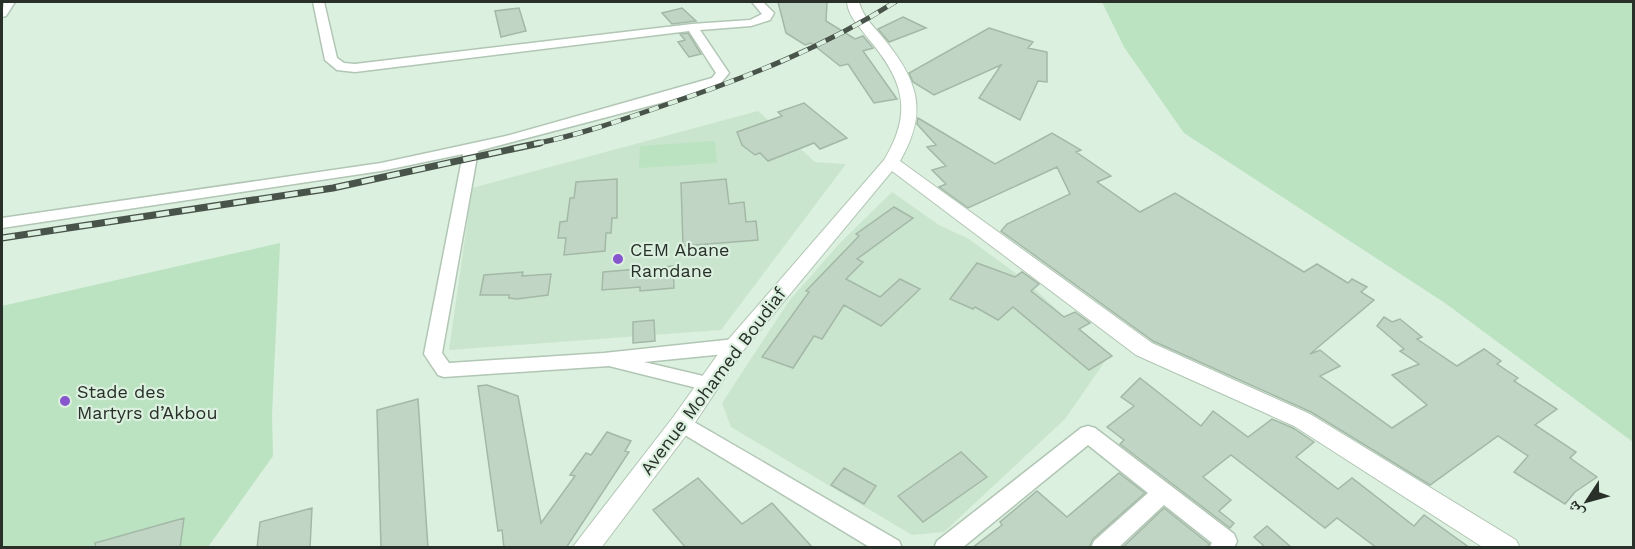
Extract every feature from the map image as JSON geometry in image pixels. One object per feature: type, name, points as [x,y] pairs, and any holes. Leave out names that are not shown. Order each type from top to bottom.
[{"type":"street","points":[[2,14],[9,2]]},
{"type":"street","points":[[318,2],[331,60],[346,68],[760,20],[768,13],[757,2]]},
{"type":"street","name":"Avenue Mohamed Boudiaf","points":[[585,548],[682,423],[735,346],[891,162],[910,122],[909,102],[903,80],[894,62],[862,23],[853,2]]},
{"type":"street","points":[[2,223],[381,167],[471,148],[663,98],[716,81],[723,70],[692,27]]},
{"type":"street","points":[[471,148],[433,354],[439,366],[444,370],[604,360],[735,346]]},
{"type":"street","points":[[891,162],[1105,323],[1144,349],[1302,420],[1507,548]]},
{"type":"street","points":[[604,360],[709,384]]},
{"type":"street","points":[[682,423],[891,548]]},
{"type":"street","points":[[945,548],[1088,434],[1226,541],[1220,548]]},
{"type":"street","points":[[1102,548],[1163,492]]},
{"type":"shaded area","points":[[1102,2],[1633,2],[1633,442],[1445,303],[1184,133],[1124,47]]},
{"type":"shaded area","name":"CEM Abane Ramdane","points":[[758,111],[815,162],[846,164],[721,330],[449,350],[472,188]]},
{"type":"shaded area","points":[[715,141],[717,163],[639,168],[640,146]]},
{"type":"shaded area","points":[[892,192],[939,225],[969,239],[1026,281],[1108,357],[1065,419],[944,532],[912,535],[731,427],[722,403],[789,301],[839,244]]},
{"type":"shaded area","points":[[280,243],[272,415],[273,456],[208,547],[2,547],[2,306]]},
{"type":"building","points":[[778,2],[827,2],[826,21],[855,39],[863,36],[873,48],[863,51],[897,99],[874,103],[848,64],[840,66],[811,43],[805,45],[786,33]]},
{"type":"building","points":[[519,8],[526,31],[501,37],[495,11]]},
{"type":"building","points":[[682,8],[696,21],[672,24],[662,13]]},
{"type":"building","points":[[903,17],[926,28],[889,42],[878,29]]},
{"type":"building","points":[[989,28],[1033,42],[1028,48],[1047,52],[1047,82],[1038,81],[1020,120],[979,98],[1001,65],[934,95],[913,82],[909,73]]},
{"type":"building","points":[[688,33],[701,54],[689,57],[678,42],[685,40],[680,34]]},
{"type":"building","points":[[804,103],[847,138],[820,149],[814,143],[768,161],[760,153],[755,155],[742,145],[737,132],[782,116],[778,112]]},
{"type":"building","points":[[918,118],[995,164],[1052,133],[1081,150],[1076,152],[1111,176],[1097,182],[1140,212],[1175,193],[1304,272],[1317,264],[1348,283],[1352,279],[1367,287],[1361,292],[1374,300],[1310,354],[1320,350],[1340,366],[1320,376],[1392,428],[1427,405],[1392,375],[1419,364],[1400,351],[1404,349],[1377,326],[1384,317],[1392,322],[1400,319],[1422,337],[1417,339],[1457,366],[1484,349],[1501,361],[1497,364],[1518,378],[1514,381],[1557,409],[1535,425],[1576,452],[1570,458],[1597,477],[1575,492],[1565,504],[1514,472],[1528,456],[1498,436],[1430,485],[1311,412],[1153,341],[1001,231],[1007,224],[1070,194],[1057,167],[968,208],[939,187],[946,184],[932,170],[946,166],[927,147],[936,145],[917,124]]},
{"type":"building","points":[[617,179],[617,218],[612,218],[611,233],[606,233],[605,251],[564,255],[566,238],[558,238],[560,222],[567,221],[570,198],[574,198],[576,182]]},
{"type":"building","points":[[726,179],[729,204],[744,202],[746,222],[756,221],[758,240],[683,246],[681,183]]},
{"type":"building","points":[[894,207],[913,218],[857,259],[863,262],[846,279],[880,297],[900,279],[920,289],[881,326],[844,305],[822,339],[814,336],[793,368],[762,357],[809,292],[806,291],[859,236],[856,234]]},
{"type":"building","points":[[977,263],[1015,277],[1022,272],[1039,284],[1031,291],[1064,317],[1075,312],[1090,323],[1079,329],[1112,356],[1089,370],[1013,307],[998,320],[975,307],[973,309],[950,299]]},
{"type":"building","points":[[673,266],[674,288],[640,291],[640,287],[602,290],[603,272]]},
{"type":"building","points":[[523,272],[522,276],[551,274],[548,295],[517,299],[509,298],[509,295],[480,295],[484,275]]},
{"type":"building","points":[[654,320],[655,341],[633,343],[633,322]]},
{"type":"building","points":[[1140,378],[1201,426],[1213,411],[1248,437],[1272,419],[1293,428],[1314,442],[1296,457],[1338,489],[1352,478],[1414,526],[1424,515],[1470,548],[1377,548],[1337,518],[1325,528],[1231,455],[1203,477],[1231,500],[1219,511],[1234,523],[1230,528],[1120,444],[1124,440],[1107,427],[1134,406],[1121,397]]},
{"type":"building","points":[[487,385],[518,396],[541,523],[575,476],[570,475],[586,453],[591,455],[607,432],[631,441],[625,451],[629,452],[566,548],[504,548],[502,530],[498,531],[478,386]]},
{"type":"building","points":[[418,399],[428,548],[381,548],[377,410]]},
{"type":"building","points":[[961,452],[987,477],[923,522],[898,496]]},
{"type":"building","points":[[844,468],[876,486],[864,504],[831,485]]},
{"type":"building","points":[[1119,473],[1145,493],[1093,539],[1089,548],[972,548],[1002,525],[1000,522],[1037,491],[1067,517]]},
{"type":"building","points":[[698,478],[742,524],[772,503],[813,548],[686,548],[653,510]]},
{"type":"building","points":[[312,508],[310,548],[257,548],[260,522]]},
{"type":"building","points":[[1164,508],[1209,544],[1207,548],[1122,548]]},
{"type":"building","points":[[184,518],[180,548],[96,548],[95,543]]},
{"type":"building","points":[[1267,526],[1292,548],[1266,548],[1254,537]]},
{"type":"railway","points":[[534,144],[617,122],[754,73],[840,34],[895,2]]},
{"type":"railway","points":[[2,238],[333,188],[540,143]]},
{"type":"place","name":"CEM Abane Ramdane","points":[[618,259]]},
{"type":"place","name":"Stade des Martyrs d’Akbou","points":[[65,401]]}]
